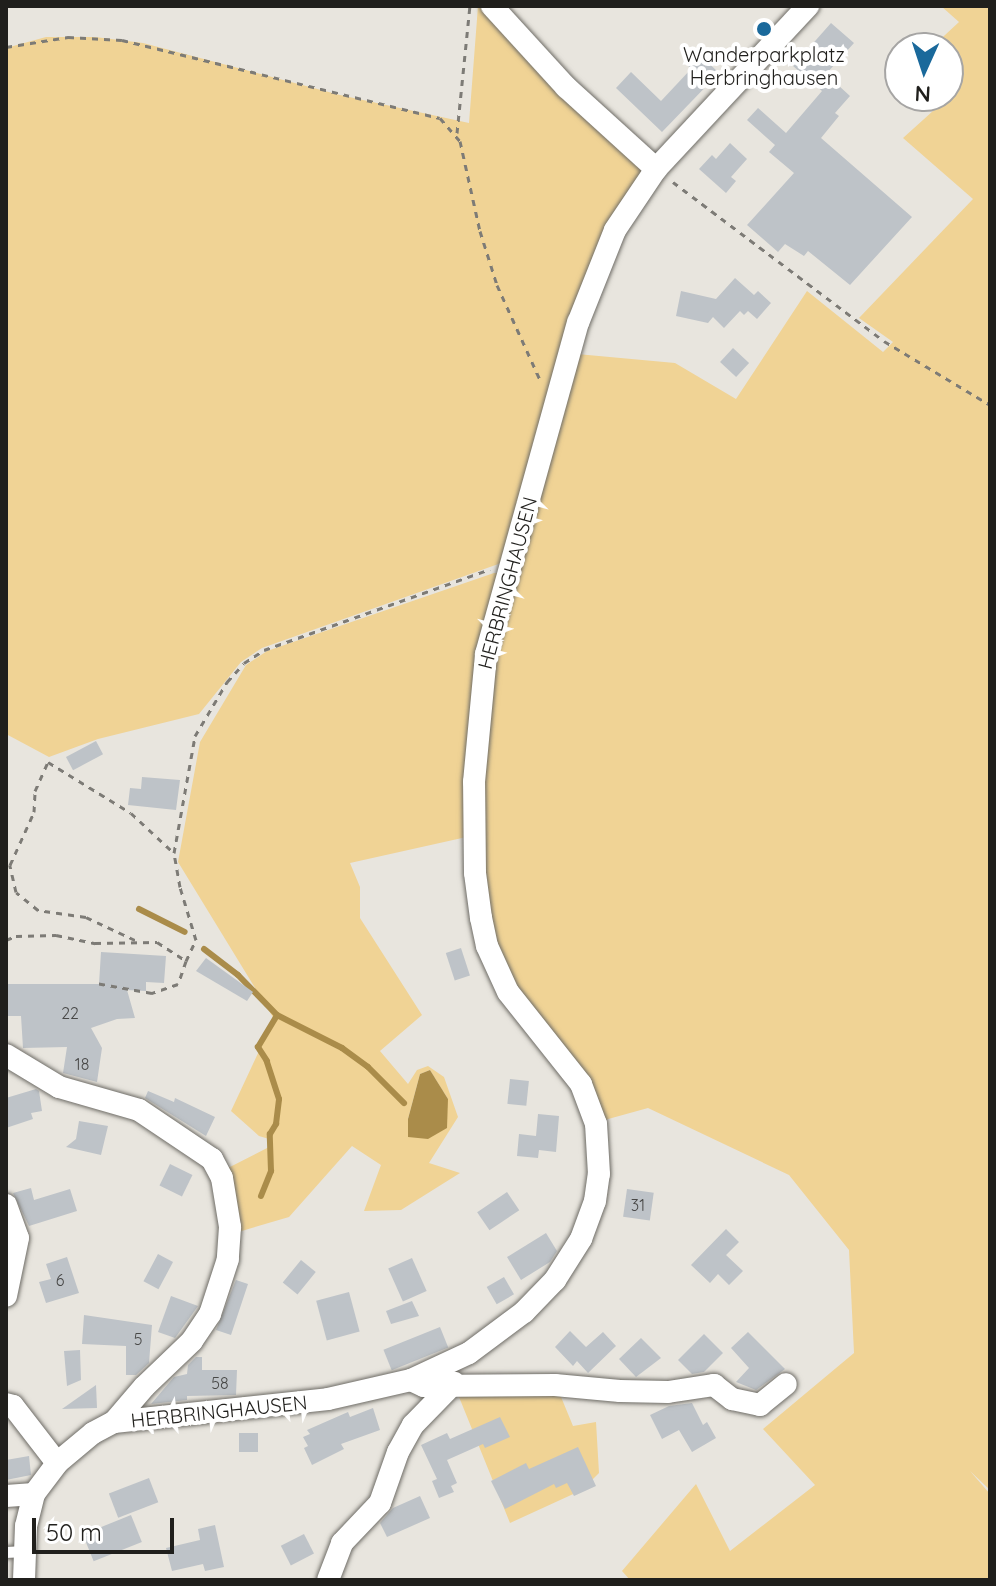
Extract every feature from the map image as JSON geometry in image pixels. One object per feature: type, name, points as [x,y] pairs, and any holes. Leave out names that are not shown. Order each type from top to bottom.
[{"type":"street","points":[[492,6],[566,87],[656,169]]},
{"type":"street","name":"HERBRINGHAUSEN","points":[[34,1494],[57,1463],[93,1433],[114,1422],[298,1403],[372,1391],[411,1380],[469,1353],[524,1312],[555,1280],[581,1239],[595,1201],[599,1174],[596,1124],[581,1084],[508,992],[487,946],[481,918],[475,873],[476,731],[489,636],[556,398],[597,271],[623,217],[656,169],[808,6]]},
{"type":"street","points":[[6,1055],[59,1087],[139,1110],[212,1159],[222,1178],[230,1227],[228,1259],[210,1314],[192,1341],[144,1387],[114,1422]]},
{"type":"street","points":[[6,1205],[18,1238],[6,1296]]},
{"type":"street","name":"HERBRINGHAUSEN","points":[[328,1580],[342,1543],[380,1503],[398,1452],[413,1425],[451,1386],[471,1360],[469,1353]]},
{"type":"street","name":"HERBRINGHAUSEN","points":[[411,1380],[424,1386],[555,1385],[668,1392],[714,1385],[732,1399],[760,1405],[786,1384]]},
{"type":"street","points":[[8,1399],[57,1463]]},
{"type":"street","points":[[6,1496],[34,1494],[15,1552],[24,1580]]},
{"type":"path","points":[[470,6],[457,133],[497,285],[547,394],[556,398]]},
{"type":"path","points":[[6,47],[68,37],[152,46],[440,118],[457,133]]},
{"type":"path","points":[[656,169],[774,262],[884,341],[990,405]]},
{"type":"path","points":[[96,983],[152,993],[178,984],[196,940],[180,887],[174,853],[195,736],[227,682],[244,663],[264,650],[491,569],[508,569]]},
{"type":"path","points":[[135,940],[86,917],[38,910],[16,892],[10,865],[34,812],[35,791],[48,762],[131,813],[174,853]]},
{"type":"path","points":[[6,940],[16,936],[56,935],[95,943],[157,942],[186,961]]},
{"type":"shaded area","points":[[478,6],[491,6],[648,160],[591,268],[504,562],[262,648],[241,662],[199,714],[98,739],[49,757],[6,734],[6,48],[46,37],[95,37],[143,43],[340,95],[469,123]]},
{"type":"shaded area","points":[[941,6],[990,6],[990,1490],[970,1471],[990,1494],[990,1580],[630,1580],[622,1571],[696,1484],[730,1551],[815,1485],[763,1429],[854,1353],[849,1250],[789,1175],[648,1108],[601,1121],[512,987],[491,940],[479,781],[495,655],[577,354],[675,363],[736,399],[807,291],[883,352],[893,342],[859,318],[973,199],[903,138],[932,112],[964,112],[964,32],[948,32],[959,22]]},
{"type":"shaded area","points":[[501,573],[471,836],[350,863],[360,887],[360,918],[422,1015],[380,1051],[408,1084],[417,1070],[428,1066],[444,1077],[458,1117],[429,1163],[460,1173],[401,1210],[364,1211],[381,1165],[352,1146],[289,1217],[235,1233],[224,1170],[269,1147],[269,1139],[259,1136],[231,1111],[274,1019],[178,862],[200,742],[246,665],[267,651]],"holes":[[[430,1070],[448,1099],[408,1119],[420,1074]]]},
{"type":"shaded area","points":[[430,1070],[448,1099],[447,1128],[428,1139],[408,1137],[408,1119],[420,1074]]},
{"type":"shaded area","points":[[457,1392],[559,1392],[573,1426],[596,1422],[599,1473],[582,1490],[510,1523]]},
{"type":"building","points":[[831,23],[854,43],[826,74],[850,96],[835,113],[839,116],[821,138],[912,217],[850,285],[808,251],[804,256],[785,244],[778,252],[747,225],[794,173],[769,152],[775,145],[747,120],[758,108],[786,133],[822,91],[793,66]]},
{"type":"building","points":[[696,51],[719,73],[662,132],[616,88],[631,72],[661,101],[691,69],[685,62]]},
{"type":"building","points":[[730,143],[747,159],[731,177],[736,181],[726,193],[699,169],[712,155],[716,159]]},
{"type":"building","points":[[735,278],[754,295],[758,291],[771,303],[757,319],[748,311],[744,315],[740,311],[724,328],[713,317],[708,323],[676,316],[681,291],[716,299]]},
{"type":"building","points":[[733,348],[749,363],[736,377],[720,362]]},
{"type":"building","points":[[96,741],[103,754],[73,770],[66,757]]},
{"type":"building","points":[[142,777],[180,780],[176,810],[128,805],[130,788],[141,789]]},
{"type":"building","points":[[461,948],[470,976],[455,981],[446,953]]},
{"type":"building","points":[[101,952],[166,956],[164,983],[146,982],[146,991],[127,990],[135,1018],[117,1019],[91,1028],[102,1048],[97,1082],[63,1073],[67,1047],[23,1048],[21,1016],[6,1016],[6,984],[99,984]]},
{"type":"building","points":[[206,958],[253,992],[247,1001],[196,971]]},
{"type":"building","points":[[510,1079],[529,1081],[526,1106],[507,1104]]},
{"type":"building","points":[[36,1089],[42,1111],[31,1113],[33,1119],[6,1128],[6,1098]]},
{"type":"building","points":[[148,1091],[174,1102],[175,1098],[215,1117],[206,1136],[145,1098]]},
{"type":"building","points":[[538,1114],[559,1116],[556,1152],[539,1150],[538,1158],[517,1156],[519,1134],[536,1136]]},
{"type":"building","points":[[79,1121],[108,1126],[101,1155],[66,1147],[76,1139]]},
{"type":"building","points":[[170,1164],[192,1175],[182,1197],[159,1186]]},
{"type":"building","points":[[31,1188],[34,1200],[70,1189],[77,1211],[29,1226],[13,1193]]},
{"type":"building","points":[[627,1189],[654,1193],[650,1220],[623,1217]]},
{"type":"building","points":[[507,1192],[519,1210],[489,1230],[477,1212]]},
{"type":"building","points":[[726,1229],[739,1242],[726,1255],[743,1271],[729,1285],[718,1274],[710,1283],[691,1265]]},
{"type":"building","points":[[546,1233],[557,1251],[550,1262],[521,1280],[507,1257]]},
{"type":"building","points":[[158,1254],[173,1262],[158,1289],[143,1281]]},
{"type":"building","points":[[67,1257],[79,1293],[46,1303],[39,1282],[51,1279],[46,1264]]},
{"type":"building","points":[[412,1258],[427,1291],[403,1301],[388,1269]]},
{"type":"building","points":[[301,1260],[316,1272],[298,1294],[283,1283]]},
{"type":"building","points":[[504,1277],[514,1294],[497,1304],[487,1287]]},
{"type":"building","points":[[236,1280],[248,1284],[231,1335],[216,1330]]},
{"type":"building","points":[[349,1292],[360,1332],[327,1340],[316,1301]]},
{"type":"building","points":[[171,1296],[198,1306],[175,1338],[158,1332]]},
{"type":"building","points":[[412,1301],[419,1316],[391,1324],[386,1311]]},
{"type":"building","points":[[84,1315],[152,1325],[149,1363],[136,1375],[126,1375],[126,1346],[82,1344]]},
{"type":"building","points":[[440,1327],[448,1347],[392,1370],[383,1350]]},
{"type":"building","points":[[570,1331],[586,1347],[603,1332],[616,1346],[588,1373],[577,1361],[573,1366],[555,1347]]},
{"type":"building","points":[[748,1332],[785,1369],[756,1390],[736,1382],[749,1368],[731,1348]]},
{"type":"building","points":[[704,1334],[723,1353],[704,1372],[692,1374],[678,1360]]},
{"type":"building","points":[[641,1338],[661,1358],[636,1377],[619,1359]]},
{"type":"building","points":[[80,1350],[81,1380],[67,1386],[64,1351]]},
{"type":"building","points":[[196,1357],[202,1357],[202,1370],[237,1370],[236,1395],[187,1396],[187,1400],[151,1404],[174,1377],[187,1374],[188,1365]]},
{"type":"building","points":[[96,1385],[97,1408],[62,1409]]},
{"type":"building","points":[[692,1403],[703,1425],[707,1422],[716,1438],[692,1452],[679,1430],[662,1439],[650,1415],[669,1406]]},
{"type":"building","points":[[373,1408],[380,1430],[341,1444],[344,1449],[312,1465],[304,1448],[308,1446],[303,1437],[310,1434],[307,1430],[348,1412],[350,1417]]},
{"type":"building","points":[[500,1417],[510,1437],[485,1448],[483,1444],[447,1460],[457,1483],[451,1486],[454,1492],[439,1498],[432,1481],[437,1479],[421,1445],[447,1433],[450,1439]]},
{"type":"building","points":[[239,1433],[258,1433],[258,1452],[239,1452]]},
{"type":"building","points":[[578,1447],[596,1486],[574,1496],[567,1483],[556,1488],[554,1484],[505,1509],[491,1481],[526,1463],[529,1469]]},
{"type":"building","points":[[29,1456],[31,1475],[6,1480],[6,1460]]},
{"type":"building","points":[[149,1478],[158,1502],[118,1518],[109,1493]]},
{"type":"building","points":[[420,1496],[430,1518],[387,1537],[380,1523],[393,1508]]},
{"type":"building","points":[[131,1515],[142,1542],[94,1561],[83,1534]]},
{"type":"building","points":[[215,1525],[224,1567],[205,1571],[203,1564],[172,1571],[166,1548],[200,1540],[198,1529]]},
{"type":"building","points":[[304,1534],[314,1554],[291,1565],[281,1546]]},
{"type":"waterway","points":[[139,909],[185,932]]},
{"type":"waterway","points":[[204,949],[238,975],[277,1015],[342,1048],[368,1067],[404,1103]]},
{"type":"waterway","points":[[261,1196],[271,1171],[270,1134],[276,1124],[279,1099],[267,1061],[258,1047],[277,1015]]},
{"type":"place","name":"Wanderparkplatz Herbringhausen","points":[[764,29]]}]
